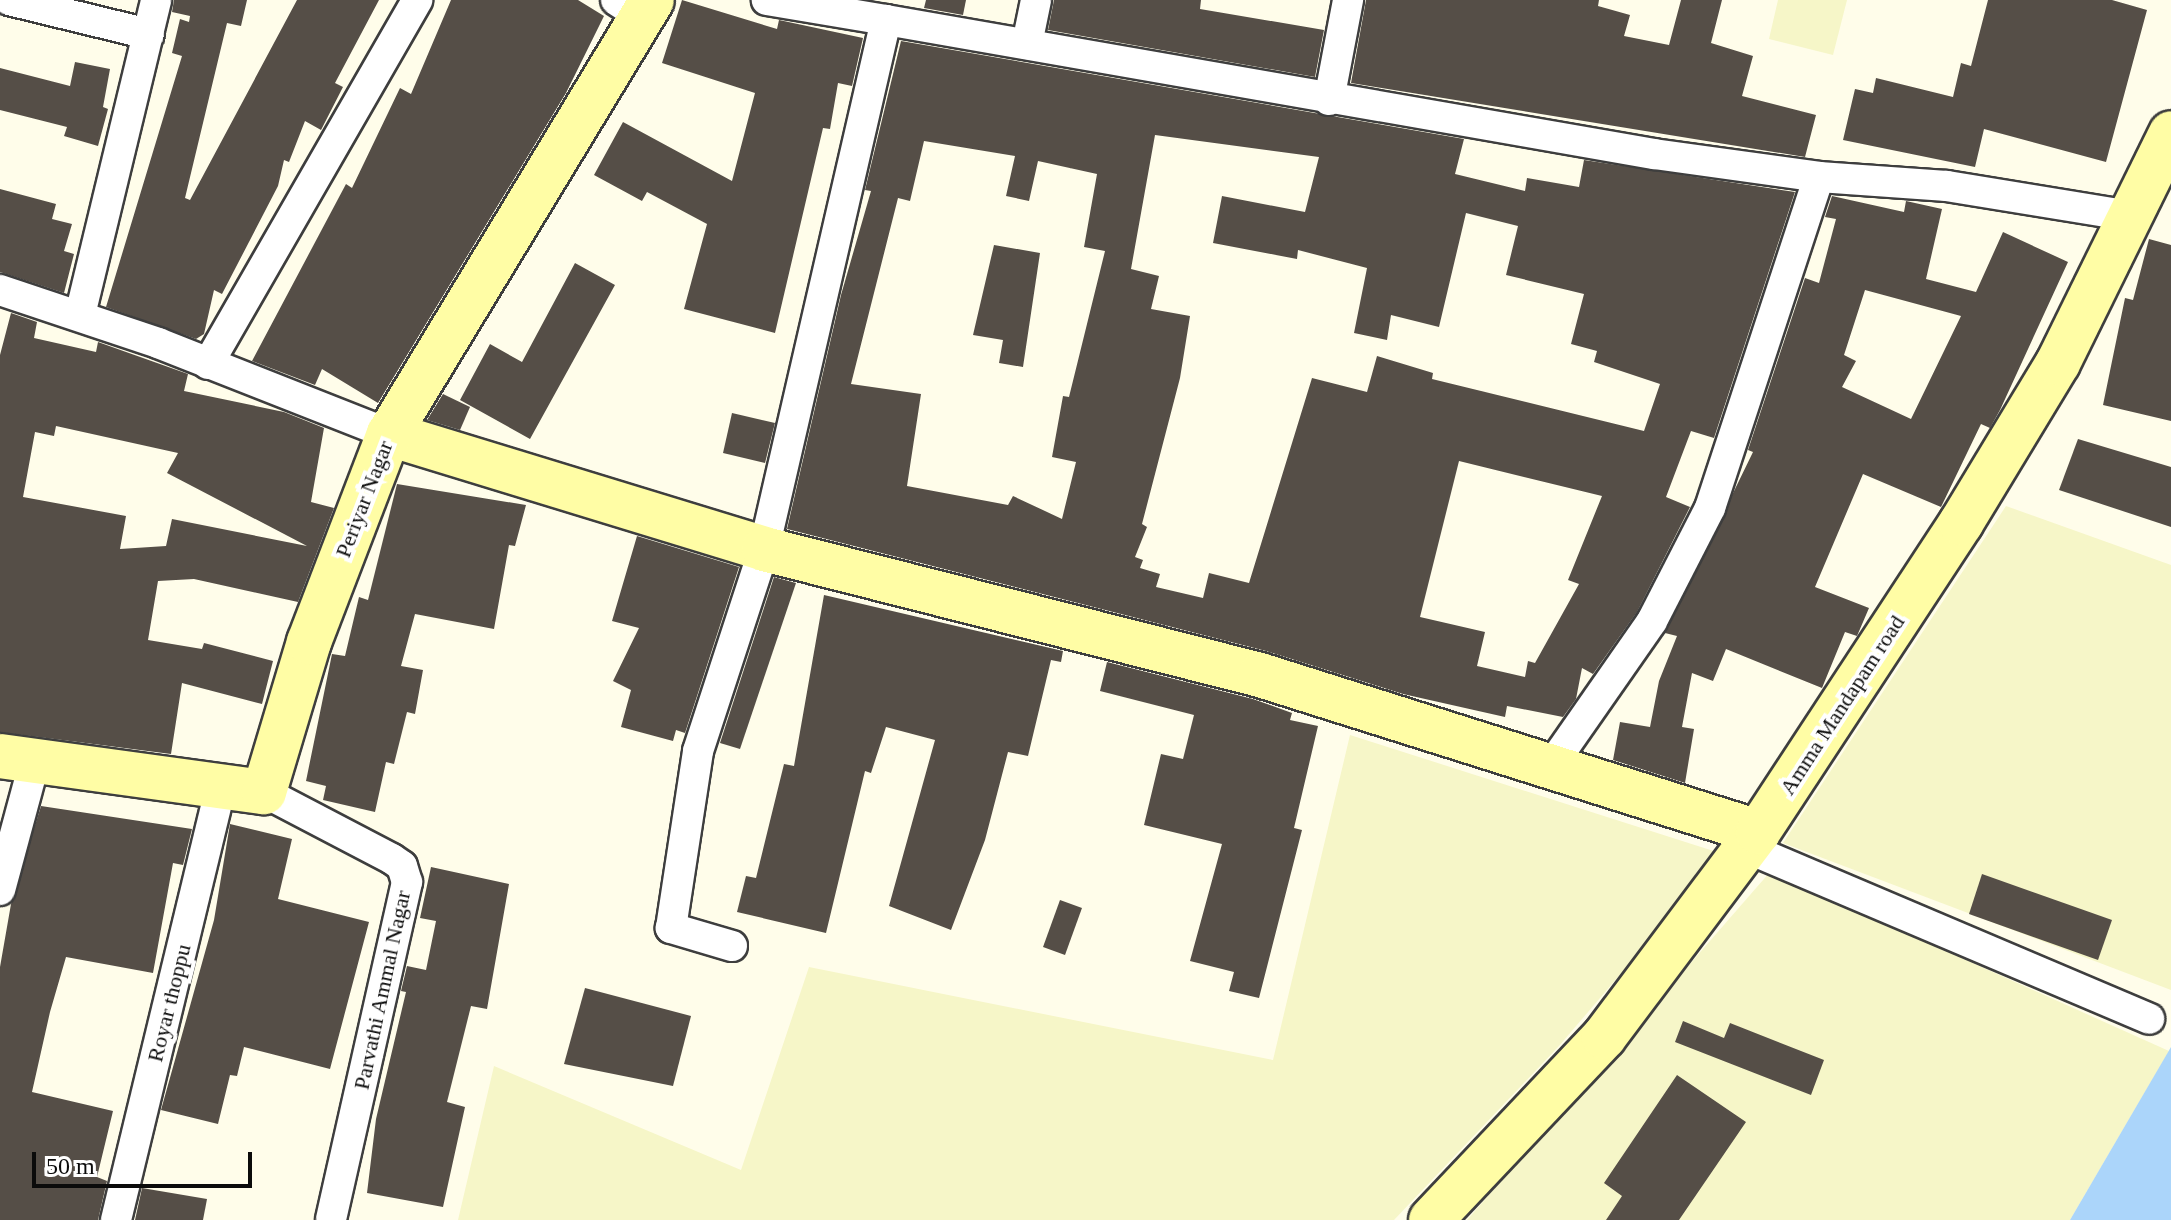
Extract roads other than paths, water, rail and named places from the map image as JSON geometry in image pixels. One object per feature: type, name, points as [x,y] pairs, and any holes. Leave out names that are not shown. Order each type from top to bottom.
[{"type":"street","points":[[9,0],[149,34]]},
{"type":"street","points":[[80,315],[156,0]]},
{"type":"street","points":[[208,364],[417,0]]},
{"type":"street","points":[[767,0],[1329,100],[1819,177],[1947,186],[2130,216]]},
{"type":"street","points":[[1027,44],[1036,0]]},
{"type":"street","points":[[1329,100],[1348,0]]},
{"type":"street","name":"Periyar Nagar","points":[[264,792],[309,642],[389,434],[637,6]]},
{"type":"street","points":[[732,946],[671,928],[698,751],[764,549],[886,20]]},
{"type":"street","name":"Amma Mandapam road","points":[[1431,1220],[1604,1037],[1752,840],[1961,523],[2058,363],[2171,133]]},
{"type":"street","points":[[1553,763],[1652,621],[1710,508],[1819,177]]},
{"type":"street","points":[[0,290],[80,315],[389,434],[764,549],[1260,675],[1553,763],[1752,840],[2149,1019]]},
{"type":"street","points":[[0,890],[18,758],[264,792]]},
{"type":"street","name":"Royar thoppu","points":[[116,1220],[221,787]]},
{"type":"street","name":"Parvathi Ammal Nagar","points":[[264,792],[392,859],[402,866],[407,882],[331,1220]]},
{"type":"water","points":[[2171,1047],[2171,1220],[2070,1220]]}]
